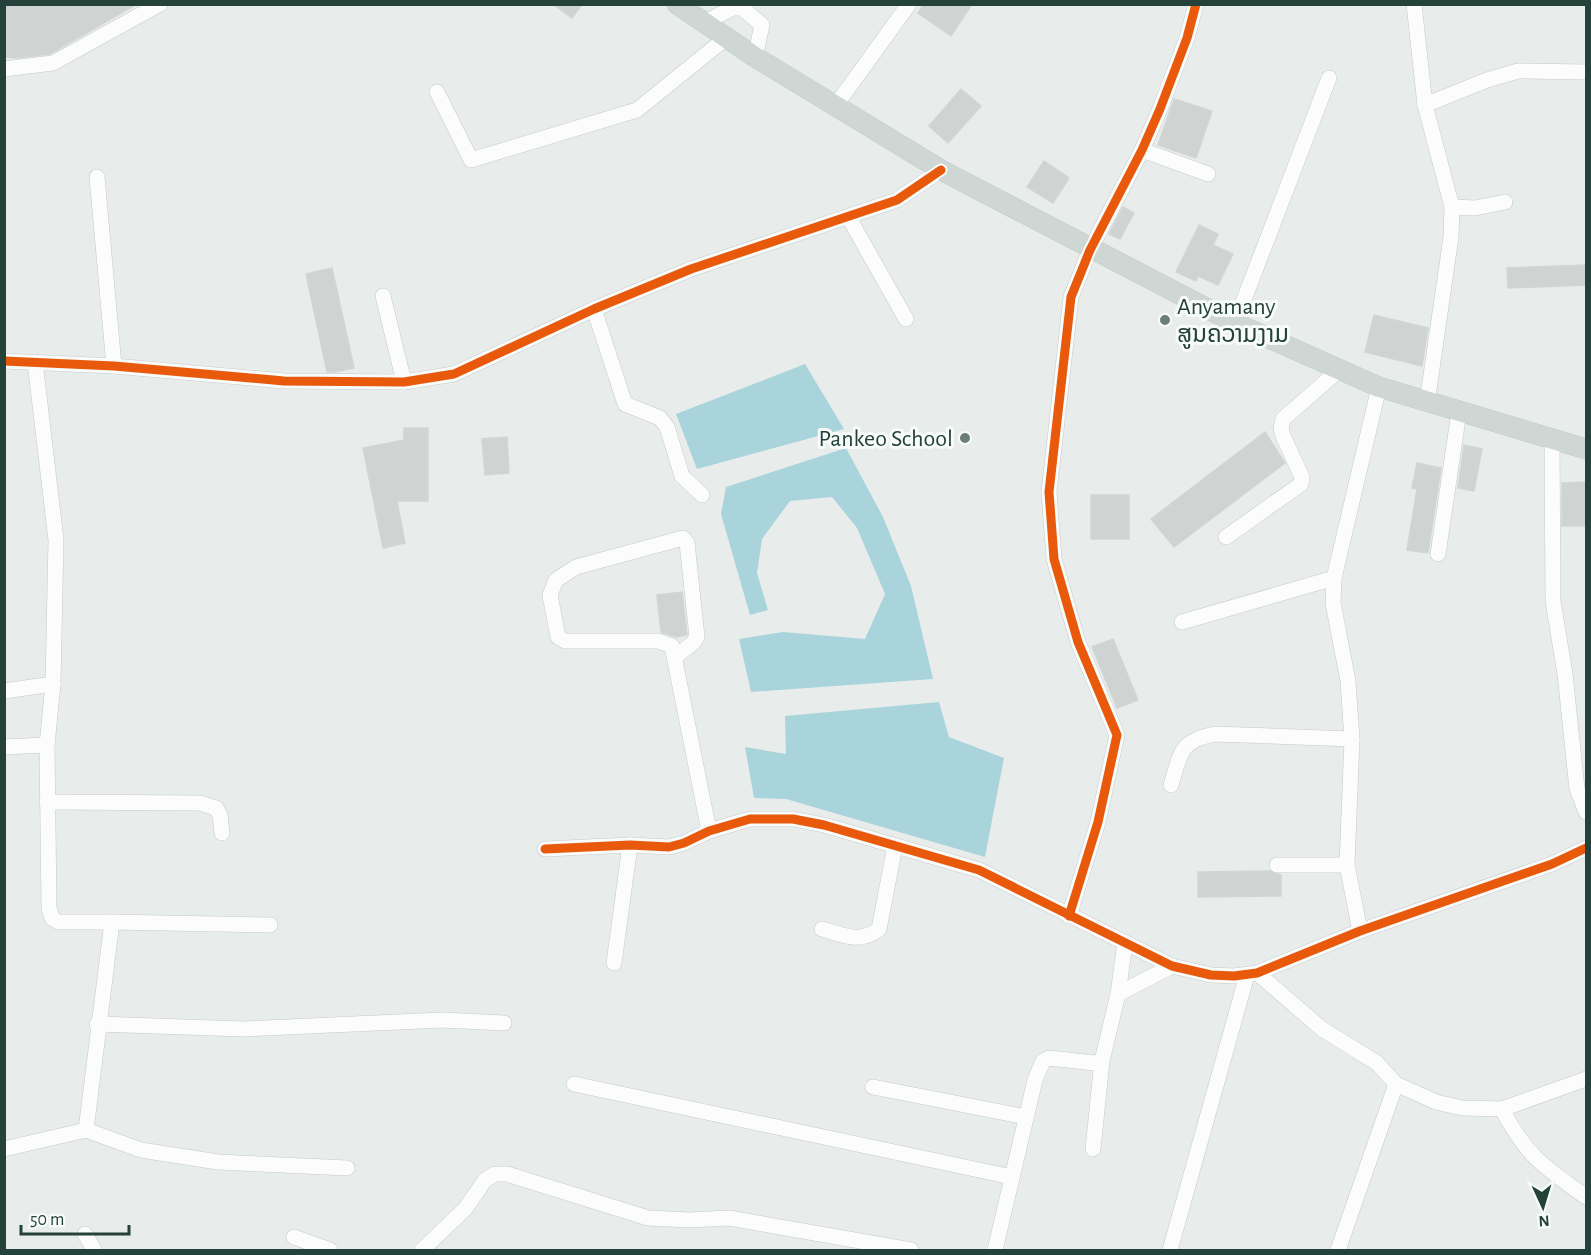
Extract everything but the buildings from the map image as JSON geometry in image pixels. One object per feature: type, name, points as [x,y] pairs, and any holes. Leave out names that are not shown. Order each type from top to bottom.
[{"type":"main road","points":[[677,4],[755,57],[941,170],[1235,323],[1379,387],[1587,449]]},
{"type":"street","points":[[4,69],[53,63],[160,4]]},
{"type":"street","points":[[836,105],[909,4]]},
{"type":"street","points":[[1069,916],[1098,822],[1117,735],[1078,642],[1054,559],[1049,492],[1071,297],[1090,249],[1142,150],[1187,38],[1196,4]]},
{"type":"street","points":[[1414,4],[1425,105],[1452,207],[1451,237],[1427,403]]},
{"type":"street","points":[[703,23],[733,8],[742,8],[762,25],[755,57]]},
{"type":"street","points":[[436,92],[471,160],[638,111],[726,38]]},
{"type":"street","points":[[1425,105],[1487,80],[1518,71],[1587,72]]},
{"type":"street","points":[[1235,323],[1329,78]]},
{"type":"street","points":[[1142,150],[1208,174]]},
{"type":"street","points":[[4,361],[114,366],[284,381],[404,382],[454,374],[594,309],[691,269],[849,218],[897,200],[941,170]]},
{"type":"street","points":[[97,177],[114,366]]},
{"type":"street","points":[[1452,207],[1475,207],[1505,202]]},
{"type":"street","points":[[849,218],[906,319]]},
{"type":"street","points":[[383,296],[404,382]]},
{"type":"street","points":[[594,309],[625,404],[660,418],[667,427],[682,476],[702,495]]},
{"type":"street","points":[[35,362],[56,540],[53,684],[47,745],[49,908],[52,918],[58,922],[270,925]]},
{"type":"street","points":[[1226,537],[1300,484],[1302,477],[1281,428],[1282,419],[1339,370]]},
{"type":"street","points":[[1360,931],[1347,865],[1352,739],[1348,681],[1333,603],[1334,578],[1379,387]]},
{"type":"street","points":[[1438,554],[1459,412]]},
{"type":"street","points":[[1552,438],[1553,601],[1564,674],[1576,789],[1587,812]]},
{"type":"street","points":[[676,656],[697,637],[687,543],[683,538],[576,567],[556,580],[550,595],[558,637],[565,641],[658,641],[672,646],[676,656],[709,831]]},
{"type":"street","points":[[1182,622],[1334,578]]},
{"type":"street","points":[[4,691],[53,684]]},
{"type":"street","points":[[1171,784],[1181,751],[1196,738],[1215,734],[1352,739]]},
{"type":"street","points":[[4,747],[47,745]]},
{"type":"street","points":[[47,802],[200,803],[216,808],[220,814],[222,833]]},
{"type":"street","points":[[545,849],[630,845],[669,847],[684,843],[709,831],[750,819],[793,819],[824,825],[980,870],[1172,966],[1211,975],[1252,974],[1360,931],[1552,864],[1587,848]]},
{"type":"street","points":[[614,963],[630,845]]},
{"type":"street","points":[[822,929],[855,938],[868,937],[879,929],[895,846]]},
{"type":"street","points":[[1277,865],[1347,865]]},
{"type":"street","points":[[86,1130],[97,1024],[112,935],[112,922]]},
{"type":"street","points":[[1093,1149],[1102,1061],[1118,994],[1125,943]]},
{"type":"street","points":[[1118,994],[1172,966]]},
{"type":"street","points":[[1252,974],[1322,1029],[1377,1063],[1396,1084],[1436,1102],[1462,1108],[1502,1109],[1587,1079]]},
{"type":"street","points":[[1170,1251],[1252,974]]},
{"type":"street","points":[[97,1024],[243,1029],[442,1020],[504,1023]]},
{"type":"street","points":[[995,1251],[1035,1080],[1043,1061],[1049,1058],[1094,1063],[1102,1061]]},
{"type":"street","points":[[574,1084],[1012,1177]]},
{"type":"street","points":[[1338,1251],[1396,1084]]},
{"type":"street","points":[[873,1087],[1026,1117]]},
{"type":"street","points":[[1502,1109],[1518,1140],[1537,1162],[1587,1197]]},
{"type":"street","points":[[4,1149],[86,1130],[141,1150],[218,1162],[347,1168]]},
{"type":"street","points":[[422,1251],[465,1209],[485,1180],[495,1174],[507,1174],[648,1218],[688,1220],[729,1218],[911,1251]]},
{"type":"street","points":[[85,1234],[94,1251]]},
{"type":"street","points":[[294,1237],[330,1251]]},
{"type":"water","points":[[805,364],[844,429],[697,469],[676,414]]},
{"type":"water","points":[[846,448],[883,517],[911,586],[933,679],[751,692],[739,639],[783,632],[865,639],[885,594],[857,528],[832,497],[790,501],[762,539],[757,573],[768,610],[750,615],[721,514],[726,487]]},
{"type":"water","points":[[939,702],[949,737],[1004,758],[985,857],[786,799],[754,798],[745,747],[786,754],[785,716]]},
{"type":"cycle path","points":[[1069,916],[1098,822],[1117,735],[1078,642],[1054,559],[1049,492],[1071,297],[1090,250],[1142,150],[1160,109],[1187,38],[1196,4]]},
{"type":"cycle path","points":[[4,361],[114,366],[284,381],[404,382],[454,374],[594,309],[691,269],[897,200],[941,170]]},
{"type":"cycle path","points":[[545,849],[630,845],[669,847],[684,843],[709,831],[750,819],[793,819],[824,825],[979,870],[1172,966],[1211,975],[1234,976],[1257,973],[1360,931],[1552,864],[1586,848]]},
{"type":"place","name":"Anyamany ສູນຄວາມງາມ","points":[[1165,320]]},
{"type":"place","name":"Pankeo School","points":[[965,438]]}]
